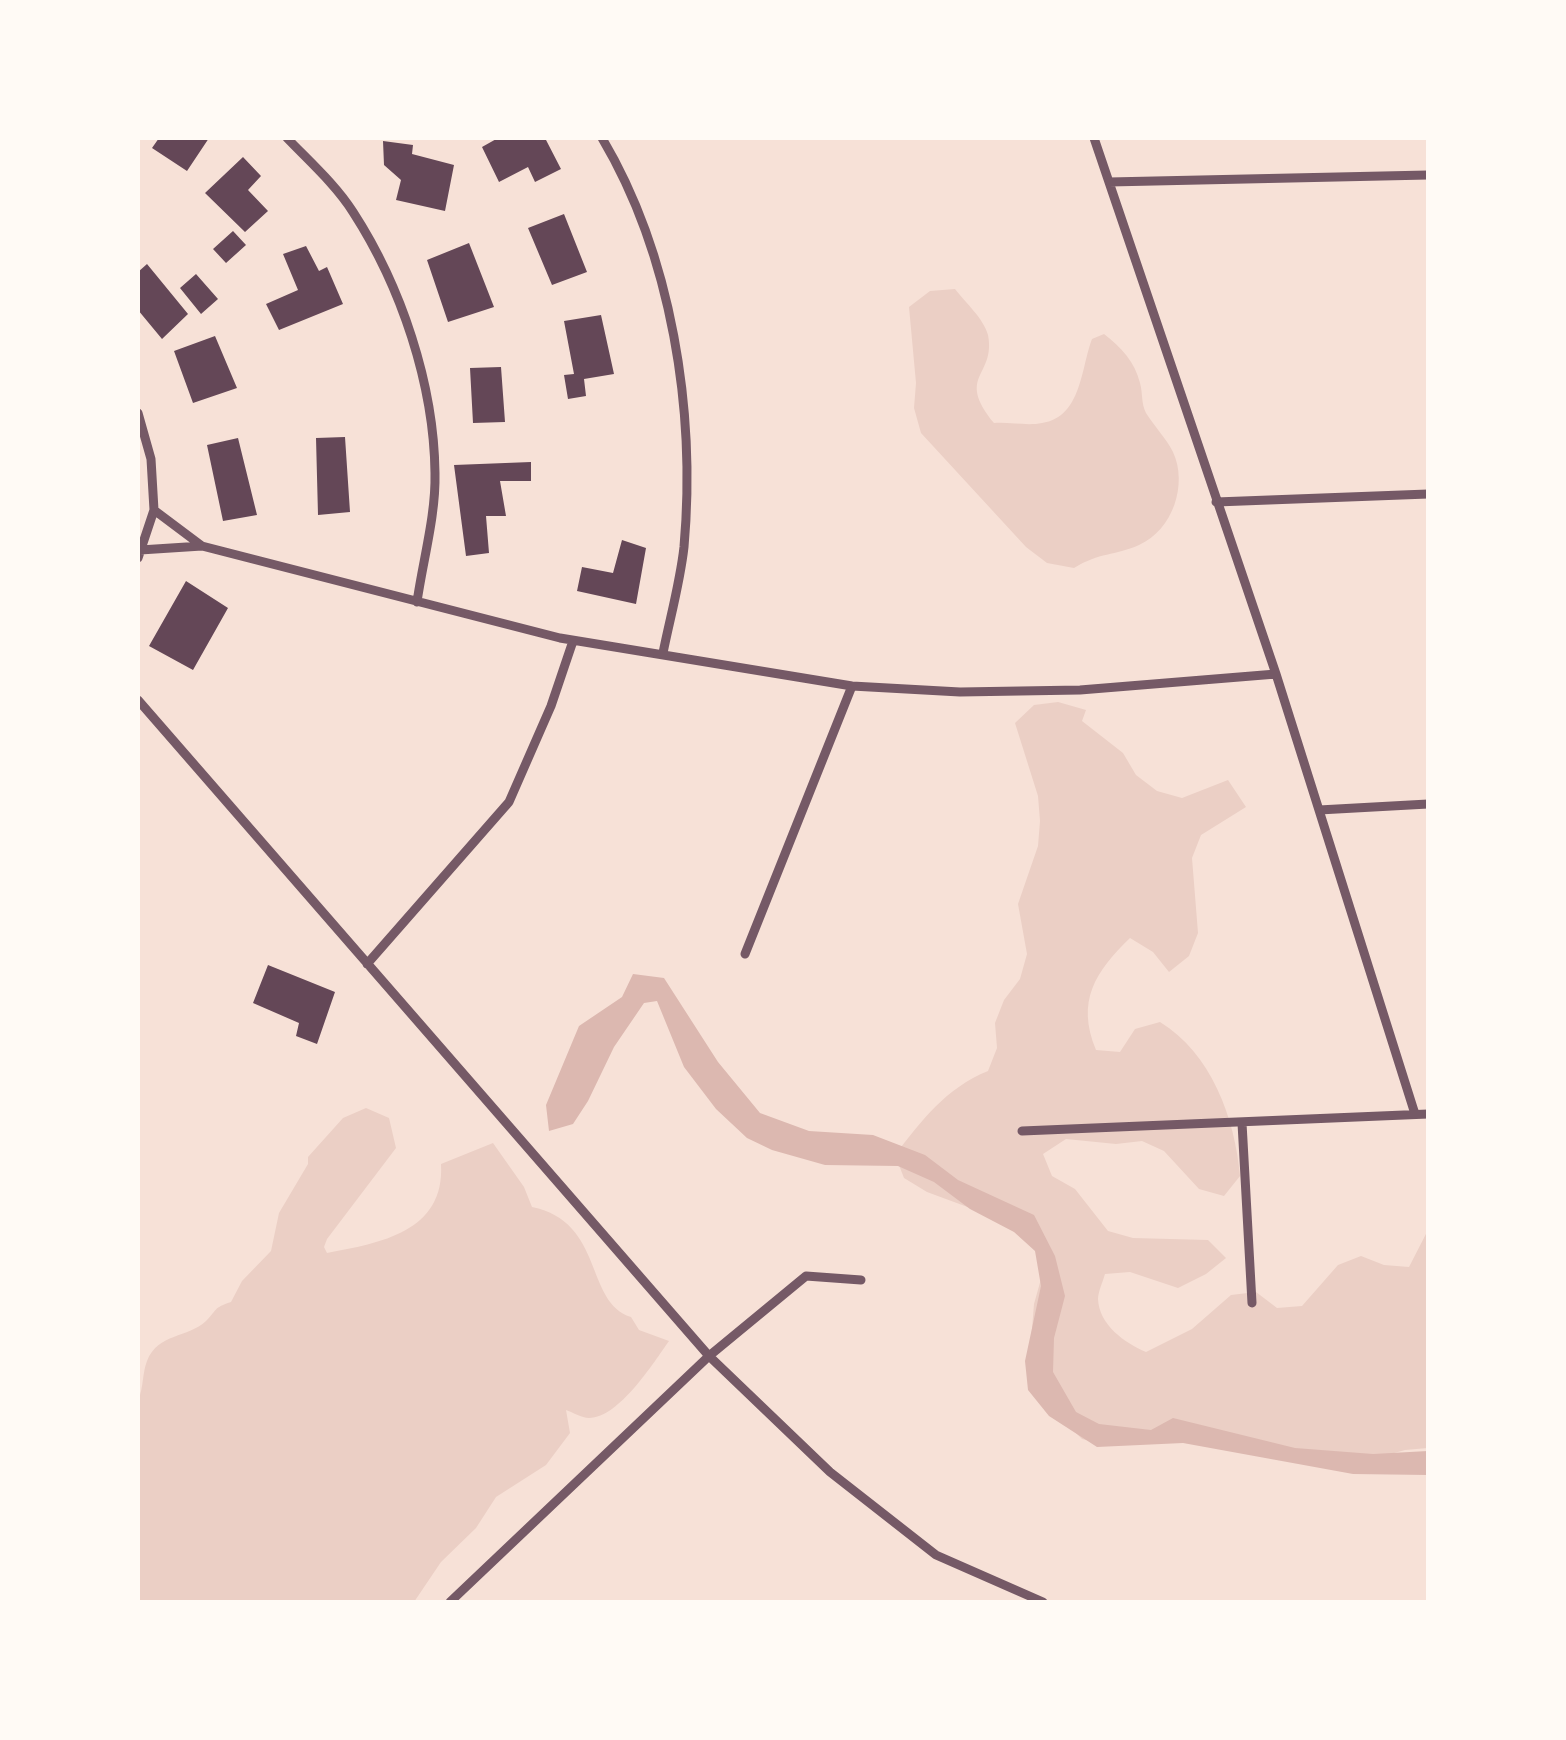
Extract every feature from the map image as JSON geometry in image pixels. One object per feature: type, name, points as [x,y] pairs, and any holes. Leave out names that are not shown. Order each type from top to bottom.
[{"type":"street","points":[[287,138],[352,210],[384,268],[405,319],[423,385],[435,475],[418,602]]},
{"type":"street","points":[[602,138],[642,221],[669,319],[682,398],[686,434],[684,549],[663,653]]},
{"type":"street","points":[[1094,138],[1276,674],[1415,1114]]},
{"type":"street","points":[[1109,182],[1428,176]]},
{"type":"street","points":[[138,413],[151,459],[154,510],[139,554],[202,546],[573,641],[852,686],[960,692],[1080,690],[1276,674]]},
{"type":"street","points":[[1216,502],[1428,494]]},
{"type":"street","points":[[154,510],[202,546]]},
{"type":"street","points":[[367,964],[510,802],[551,706],[573,641]]},
{"type":"street","points":[[745,954],[852,686]]},
{"type":"street","points":[[138,700],[709,1356],[830,1472],[936,1556],[1043,1602]]},
{"type":"street","points":[[1320,810],[1428,804]]},
{"type":"street","points":[[1022,1131],[1428,1114]]},
{"type":"street","points":[[1242,1124],[1252,1303]]},
{"type":"street","points":[[450,1602],[709,1356],[806,1276],[861,1280]]},
{"type":"shaded area","points":[[955,289],[988,335],[987,360],[977,385],[983,407],[994,423],[1042,423],[1065,411],[1078,389],[1092,339],[1104,334],[1126,356],[1138,375],[1146,413],[1170,447],[1179,478],[1169,517],[1151,538],[1074,568],[1047,563],[1026,547],[921,433],[914,408],[916,383],[909,307],[930,291]]},
{"type":"shaded area","points":[[1058,702],[1086,710],[1082,721],[1123,753],[1136,775],[1157,791],[1182,798],[1228,780],[1246,807],[1201,835],[1192,858],[1198,933],[1189,956],[1169,972],[1153,952],[1130,938],[1107,963],[1092,988],[1088,1017],[1096,1050],[1120,1052],[1135,1029],[1160,1022],[1178,1035],[1217,1089],[1233,1132],[1240,1176],[1224,1196],[1199,1189],[1164,1151],[1142,1141],[1116,1144],[1066,1139],[1043,1154],[1052,1176],[1075,1189],[1108,1231],[1133,1238],[1208,1240],[1226,1258],[1178,1288],[1130,1272],[1105,1274],[1098,1299],[1103,1317],[1122,1338],[1146,1352],[1192,1329],[1231,1295],[1256,1292],[1277,1308],[1302,1306],[1338,1265],[1361,1256],[1384,1265],[1409,1267],[1428,1230],[1428,1448],[1355,1464],[1181,1427],[1108,1446],[1082,1439],[1064,1421],[1030,1354],[1034,1304],[1041,1279],[1039,1253],[1000,1219],[927,1192],[904,1178],[895,1155],[947,1096],[988,1071],[997,1048],[995,1023],[1004,1000],[1020,979],[1027,954],[1018,904],[1038,846],[1040,821],[1038,796],[1015,723],[1034,705]]},
{"type":"shaded area","points":[[633,974],[664,978],[718,1062],[760,1113],[809,1131],[873,1135],[925,1155],[958,1180],[1034,1215],[1055,1256],[1065,1296],[1054,1338],[1053,1372],[1076,1412],[1099,1424],[1151,1430],[1173,1418],[1295,1448],[1373,1454],[1428,1451],[1428,1475],[1353,1474],[1183,1443],[1097,1447],[1049,1416],[1028,1390],[1025,1361],[1041,1286],[1035,1251],[1014,1232],[970,1209],[934,1182],[898,1166],[825,1165],[772,1150],[747,1138],[716,1109],[684,1067],[657,1001],[644,1003],[614,1047],[573,1124],[549,1131],[546,1105],[579,1026],[622,997]]},
{"type":"shaded area","points":[[366,1108],[389,1118],[396,1148],[327,1239],[327,1253],[405,1230],[432,1205],[441,1164],[493,1143],[524,1187],[532,1207],[555,1215],[572,1228],[616,1309],[631,1317],[639,1330],[669,1341],[635,1387],[612,1409],[589,1418],[566,1410],[570,1433],[546,1465],[496,1497],[476,1528],[441,1562],[414,1602],[138,1602],[138,1401],[147,1361],[158,1345],[199,1326],[218,1307],[231,1302],[242,1281],[271,1251],[279,1213],[308,1164],[308,1157],[343,1118]]},
{"type":"building","points":[[159,138],[209,138],[187,171],[152,148]]},
{"type":"building","points":[[498,138],[545,138],[561,169],[535,182],[528,167],[499,182],[482,147]]},
{"type":"building","points":[[383,141],[413,145],[412,154],[454,165],[445,211],[396,200],[401,180],[384,165]]},
{"type":"building","points":[[243,157],[261,176],[248,190],[268,211],[245,232],[205,193]]},
{"type":"building","points":[[564,214],[587,272],[552,285],[528,228]]},
{"type":"building","points":[[233,231],[246,245],[226,263],[213,249]]},
{"type":"building","points":[[469,243],[494,307],[448,322],[427,260]]},
{"type":"building","points":[[306,246],[319,271],[327,267],[343,304],[279,330],[266,304],[298,290],[283,254]]},
{"type":"building","points":[[147,264],[188,314],[162,339],[138,310],[138,272]]},
{"type":"building","points":[[196,274],[218,299],[201,314],[180,288]]},
{"type":"building","points":[[601,315],[614,374],[584,379],[586,396],[568,399],[564,375],[574,374],[564,321]]},
{"type":"building","points":[[215,336],[237,388],[193,403],[174,351]]},
{"type":"building","points":[[501,367],[505,422],[473,423],[470,368]]},
{"type":"building","points":[[345,437],[350,512],[318,515],[316,438]]},
{"type":"building","points":[[238,438],[257,515],[223,521],[207,445]]},
{"type":"building","points":[[531,462],[531,481],[500,481],[506,516],[486,516],[489,553],[466,556],[454,465]]},
{"type":"building","points":[[622,540],[646,548],[636,604],[577,591],[582,567],[613,573]]},
{"type":"building","points":[[186,581],[228,608],[193,670],[149,646]]},
{"type":"building","points":[[268,965],[335,992],[317,1044],[296,1036],[299,1023],[253,1003]]}]
